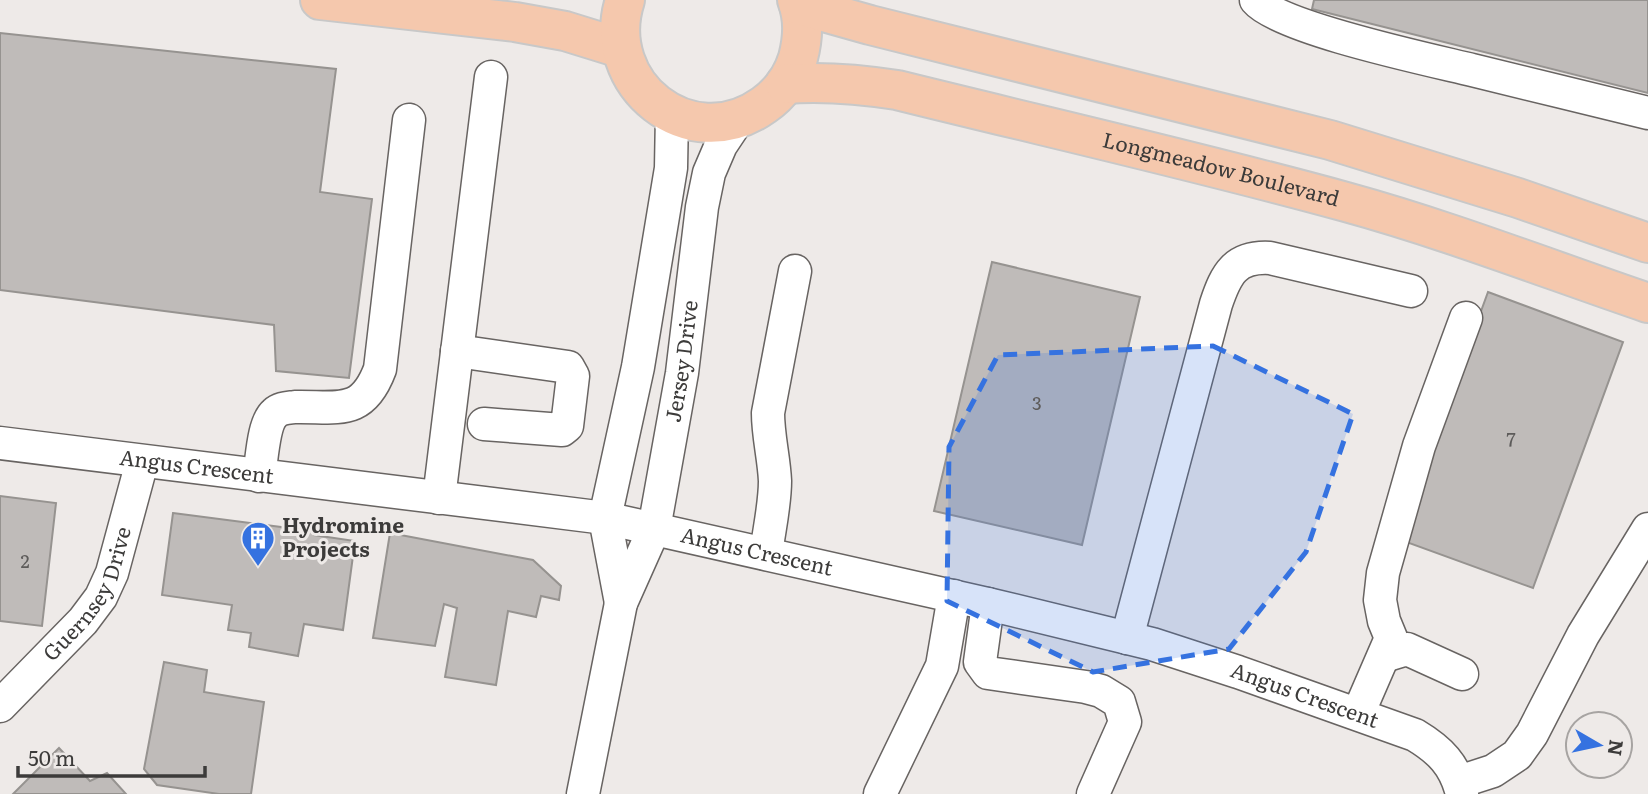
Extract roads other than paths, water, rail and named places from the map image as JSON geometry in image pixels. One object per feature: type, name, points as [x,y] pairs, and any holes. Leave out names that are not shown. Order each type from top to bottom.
[{"type":"main road","points":[[320,0],[515,22],[565,31],[621,48]]},
{"type":"main road","points":[[625,0],[619,25],[621,48],[627,69],[654,103],[672,114],[694,121],[717,123],[739,118],[773,99],[796,66],[802,25],[798,2],[870,25],[1330,140],[1518,198],[1648,243]]},
{"type":"main road","name":"Longmeadow Boulevard","points":[[785,84],[855,83],[897,90],[1235,173],[1348,202],[1437,230],[1648,303]]},
{"type":"street","points":[[1256,0],[1283,18],[1369,45],[1648,113]]},
{"type":"street","points":[[439,498],[491,77]]},
{"type":"street","name":"Jersey Drive","points":[[621,603],[606,518],[638,367],[667,194],[671,168],[672,114]]},
{"type":"street","name":"Jersey Drive","points":[[583,794],[621,603],[654,529],[682,373],[702,207],[709,173],[721,145],[739,118]]},
{"type":"street","points":[[260,476],[268,424],[274,414],[285,408],[353,404],[366,397],[374,385],[380,369],[409,120]]},
{"type":"street","points":[[1127,638],[1216,304],[1223,284],[1233,269],[1243,261],[1255,257],[1270,258],[1411,291]]},
{"type":"street","points":[[766,554],[775,480],[768,434],[768,413],[795,271]]},
{"type":"street","points":[[1358,714],[1391,638],[1380,600],[1383,573],[1419,446],[1466,317]]},
{"type":"street","points":[[457,352],[568,367],[573,376],[567,426],[562,430],[484,424]]},
{"type":"street","name":"Angus Crescent","points":[[0,443],[606,518],[988,604],[1127,638],[1238,672],[1415,735],[1433,746],[1452,764],[1461,788]]},
{"type":"street","name":"Guernsey Drive","points":[[0,706],[83,621],[101,597],[112,573],[142,462]]},
{"type":"street","points":[[1461,788],[1517,755],[1532,734],[1583,635],[1648,529]]},
{"type":"street","points":[[880,794],[942,666],[954,596]]},
{"type":"street","points":[[988,604],[980,662],[988,673],[1086,687],[1101,691],[1119,702],[1125,722],[1093,794]]},
{"type":"street","points":[[1384,656],[1407,649],[1462,674]]},
{"type":"street","points":[[945,657],[980,662]]},
{"type":"place","name":"Hydromine Projects","points":[[258,568]]}]
